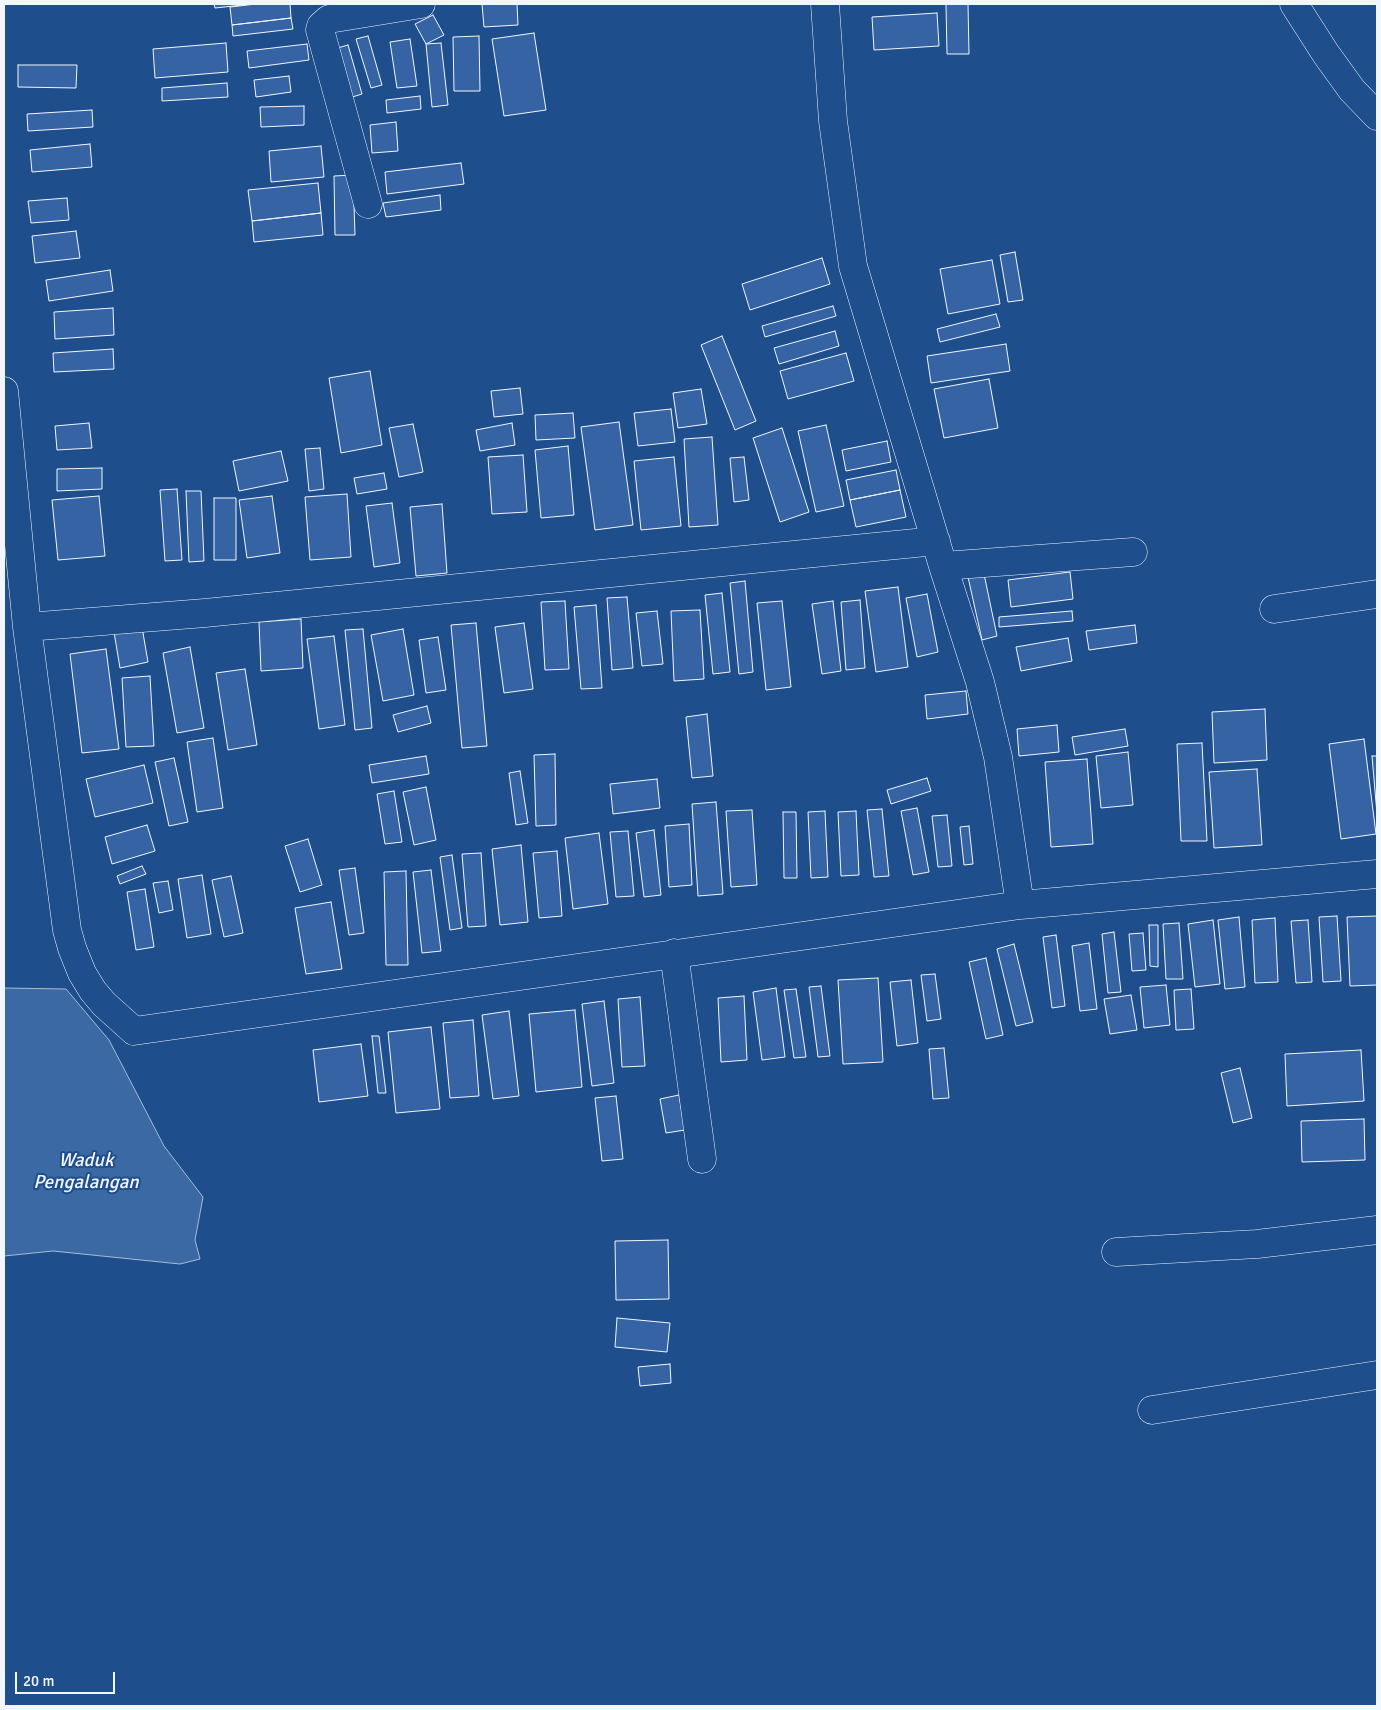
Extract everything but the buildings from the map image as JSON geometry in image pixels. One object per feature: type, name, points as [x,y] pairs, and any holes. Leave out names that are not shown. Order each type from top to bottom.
[{"type":"street","points":[[368,204],[320,30],[321,26],[329,19],[421,4]]},
{"type":"street","points":[[825,4],[833,121],[853,266],[939,554],[980,682],[998,757],[1020,905]]},
{"type":"street","points":[[1294,4],[1352,90],[1377,116]]},
{"type":"street","points":[[4,392],[27,627],[66,920],[72,948],[82,973],[93,991],[104,1004],[134,1031],[1020,905],[1377,874]]},
{"type":"street","points":[[27,627],[939,554],[1133,552]]},
{"type":"street","points":[[1274,609],[1377,594]]},
{"type":"street","points":[[674,954],[702,1159]]},
{"type":"street","points":[[1116,1252],[1257,1244],[1377,1230]]},
{"type":"street","points":[[1152,1410],[1377,1375]]},
{"type":"water","name":"Waduk Pengalangan","points":[[4,988],[66,989],[109,1040],[164,1146],[203,1197],[195,1240],[200,1259],[180,1264],[53,1251],[4,1256]]}]
